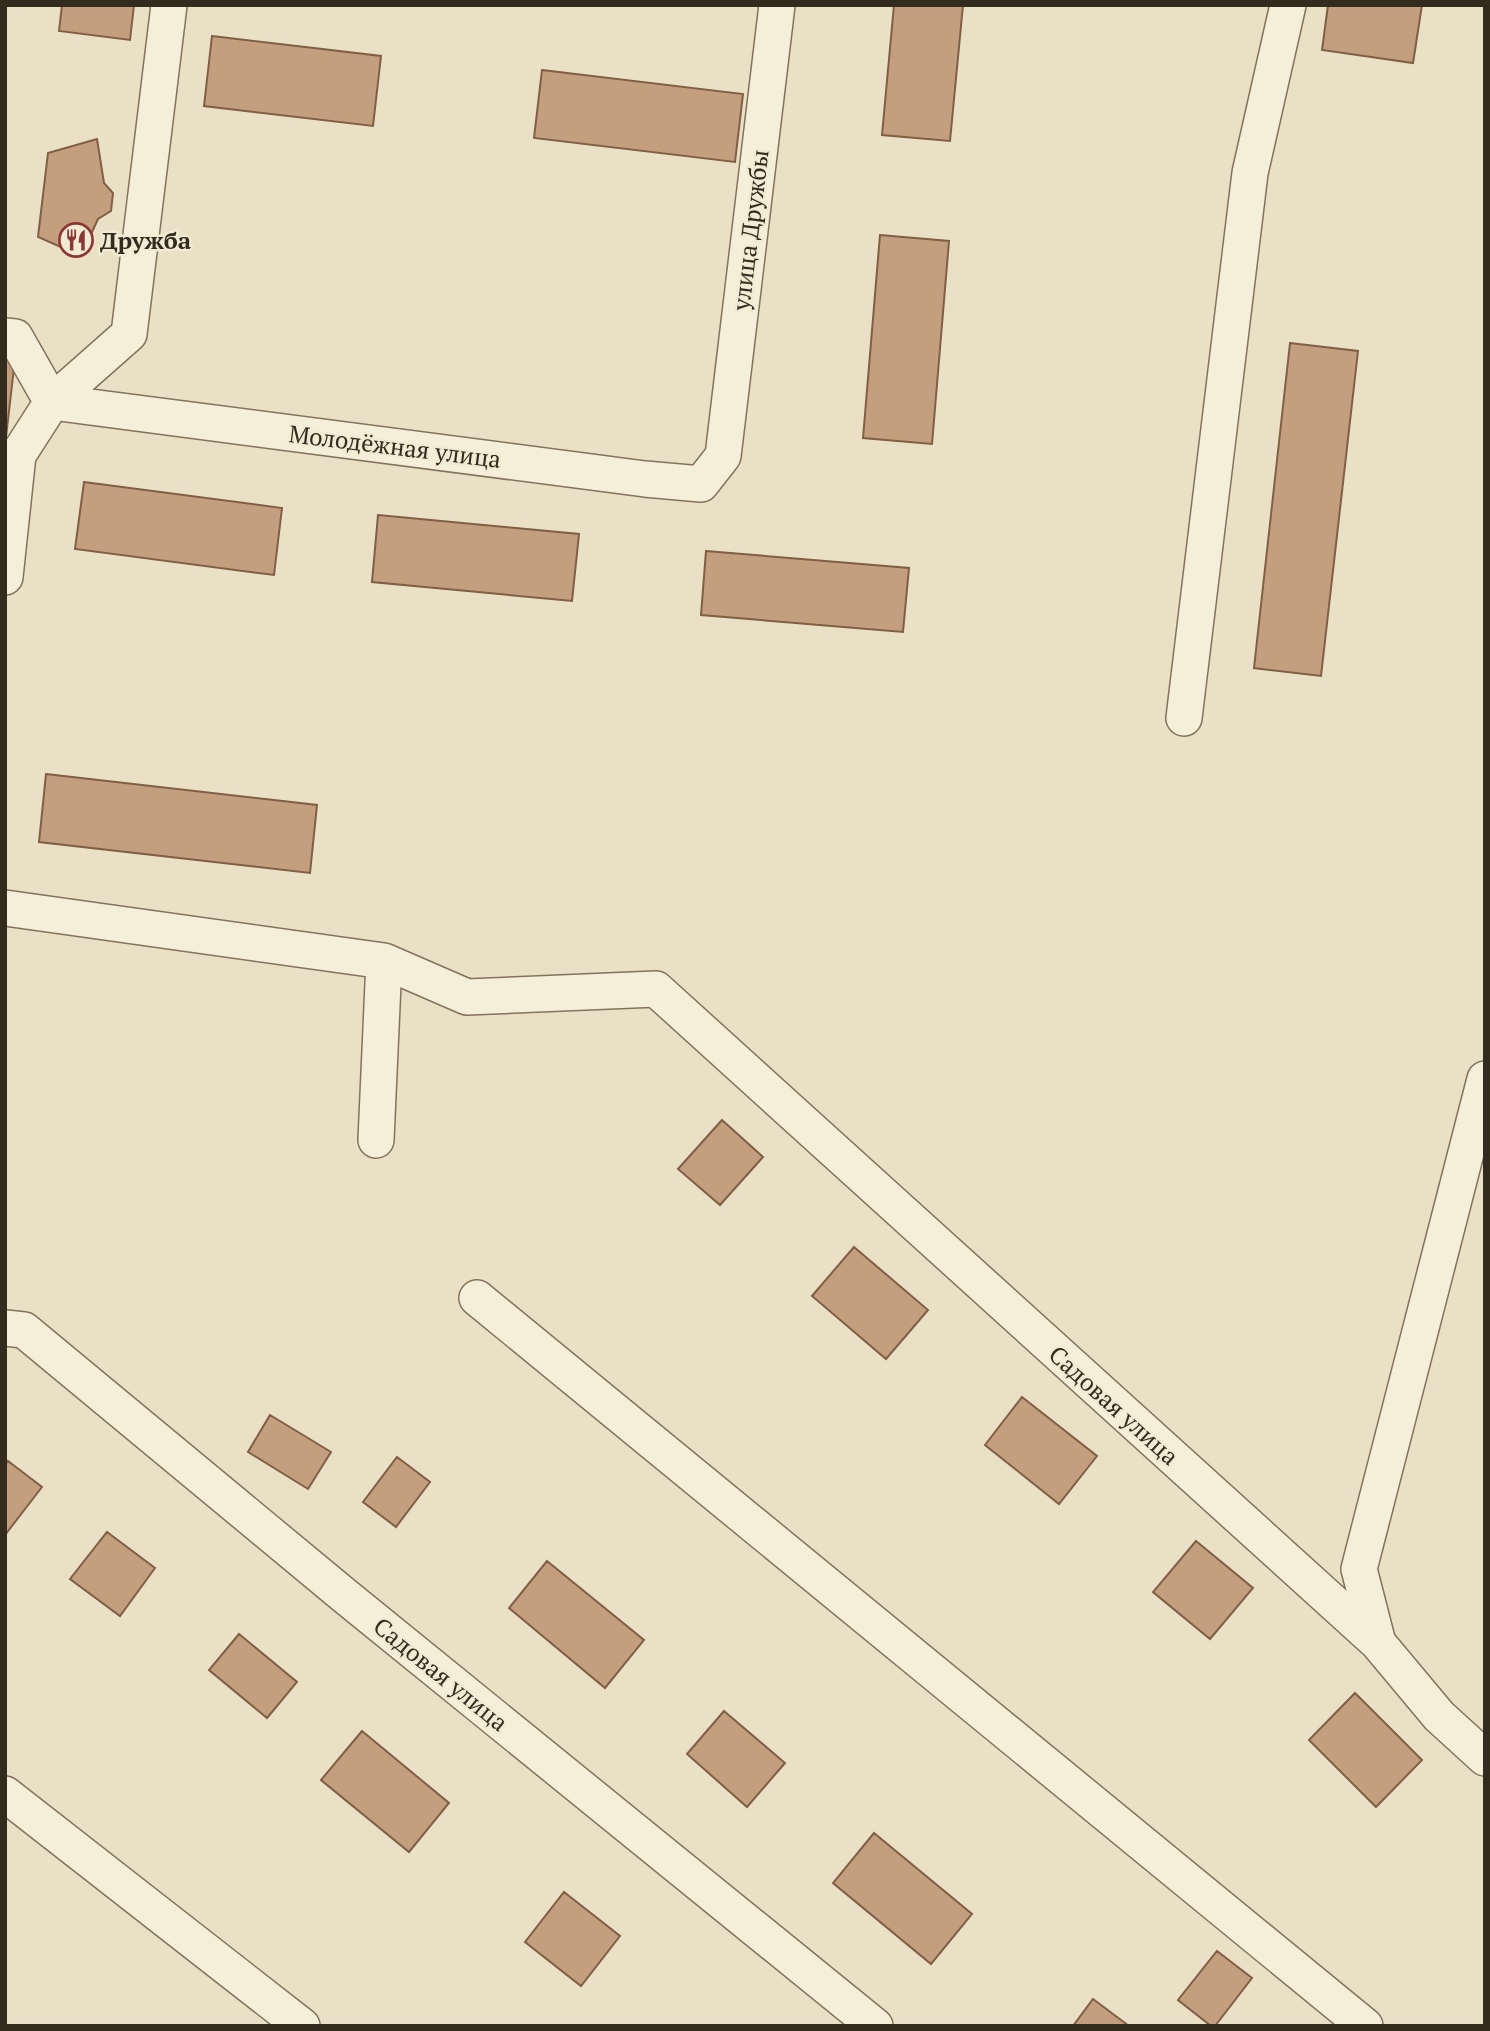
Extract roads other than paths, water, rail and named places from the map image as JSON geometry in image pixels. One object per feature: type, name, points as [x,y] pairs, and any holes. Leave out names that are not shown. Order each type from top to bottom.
[{"type":"street","points":[[5,577],[18,455],[52,402],[129,334],[169,5]]},
{"type":"street","name":"улица Дружбы","points":[[723,456],[777,5]]},
{"type":"street","points":[[1185,718],[1250,173],[1287,5]]},
{"type":"street","points":[[5,336],[15,338],[52,402]]},
{"type":"street","name":"Молодёжная улица","points":[[52,402],[701,484],[723,456]]},
{"type":"street","name":"Садовая улица","points":[[5,908],[384,961],[467,997],[656,989],[1378,1643],[1439,1716],[1485,1758]]},
{"type":"street","points":[[376,1140],[384,961]]},
{"type":"street","points":[[1378,1643],[1359,1569],[1485,1079]]},
{"type":"street","points":[[477,1298],[1365,2026]]},
{"type":"street","name":"Садовая улица","points":[[5,1328],[24,1330],[345,1596],[875,2026]]},
{"type":"street","points":[[5,1794],[302,2026]]},
{"type":"place","name":"Дружба","points":[[76,240]]}]
